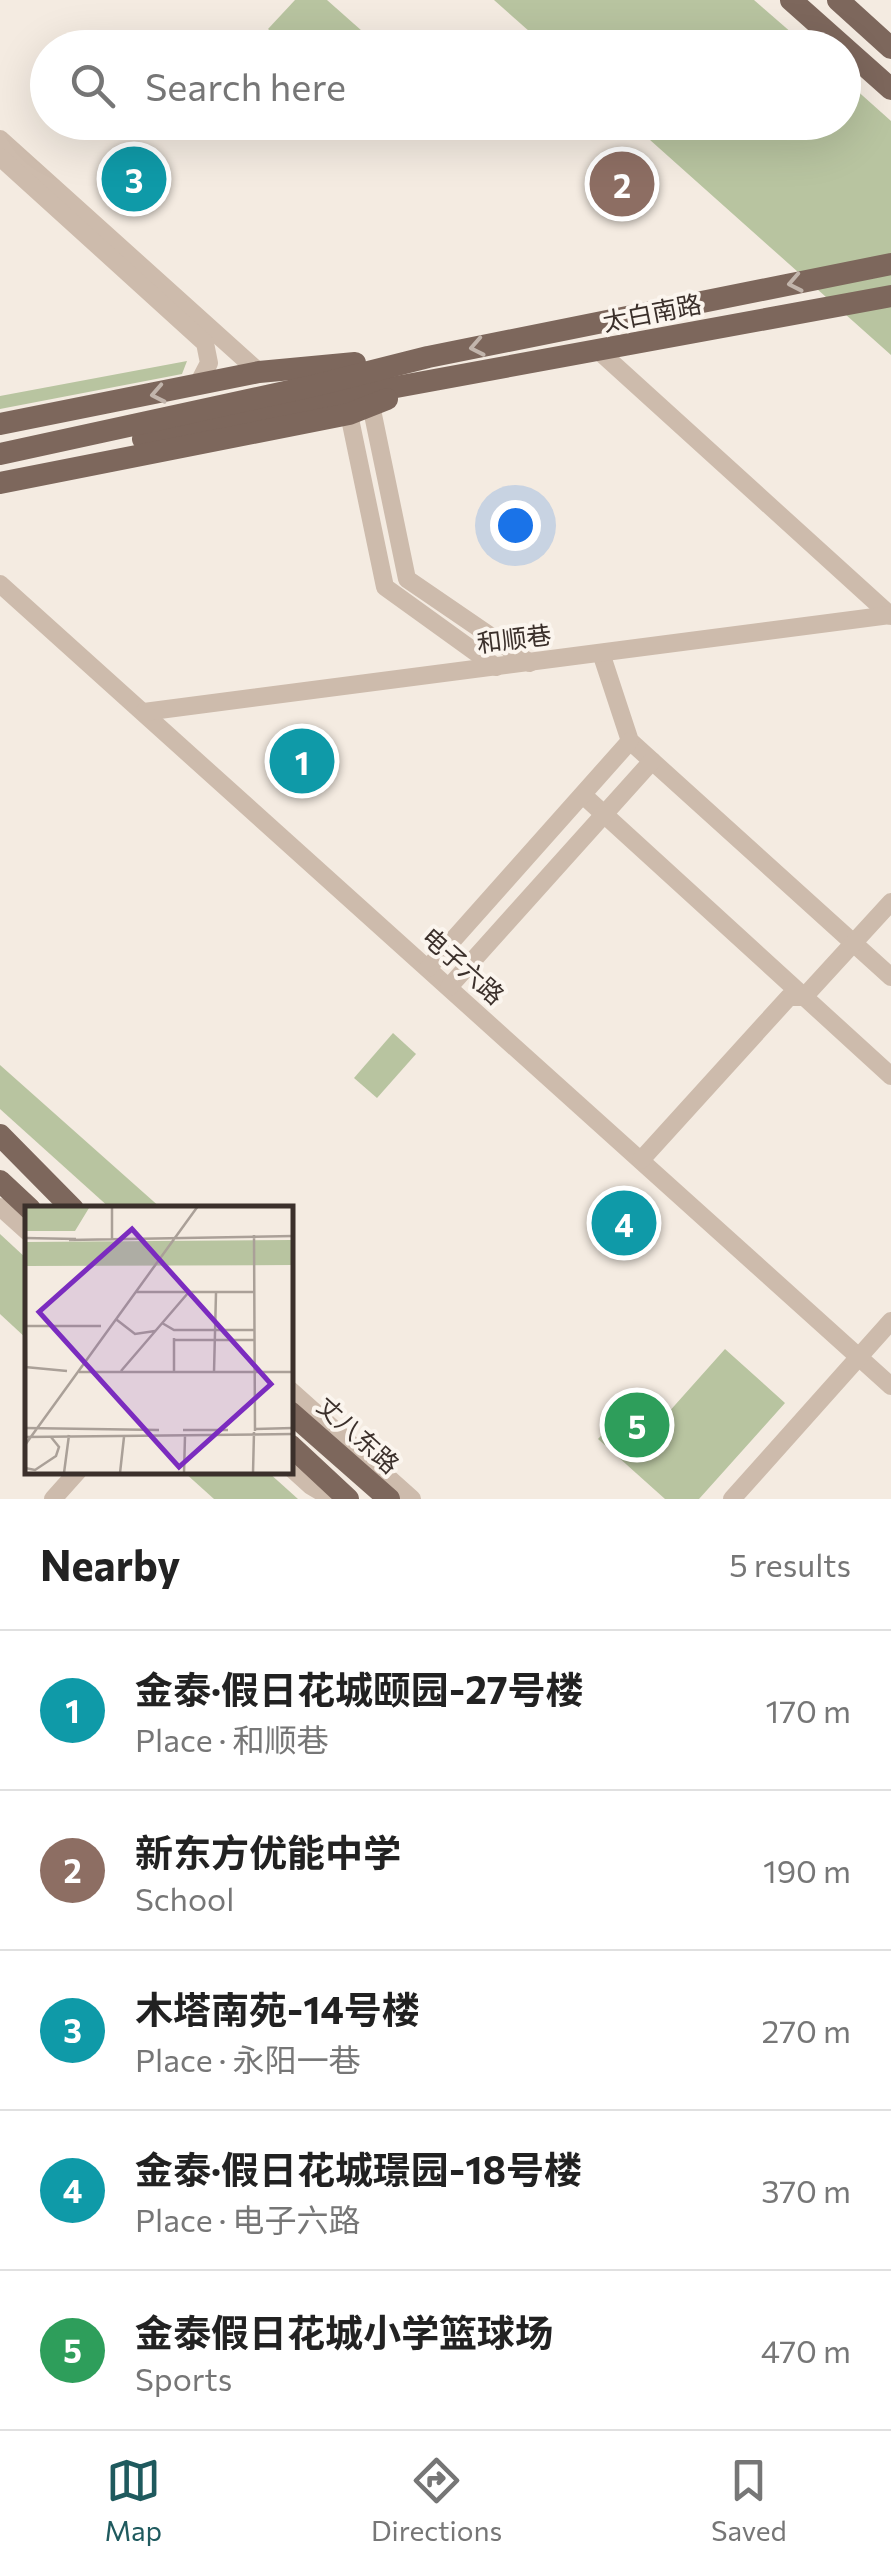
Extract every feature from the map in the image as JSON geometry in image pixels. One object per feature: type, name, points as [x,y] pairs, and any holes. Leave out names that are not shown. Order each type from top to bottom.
[{"type":"main road","points":[[791,0],[825,30]]},
{"type":"main road","points":[[838,0],[891,48]]},
{"type":"main road","points":[[861,62],[891,89]]},
{"type":"main road","name":"太白南路","points":[[0,424],[259,372],[428,356],[891,264]]},
{"type":"main road","name":"太白南路","points":[[0,454],[318,393],[423,384],[891,296]]},
{"type":"main road","name":"太白南路","points":[[0,470],[318,393],[428,356]]},
{"type":"main road","name":"太白南路","points":[[0,483],[348,414],[423,384]]},
{"type":"main road","points":[[0,1135],[69,1206]]},
{"type":"main road","points":[[0,1156],[68,1206]]},
{"type":"main road","points":[[0,1181],[27,1206]]},
{"type":"main road","points":[[0,1204],[25,1217]]},
{"type":"main road","name":"丈八东路","points":[[292,1414],[388,1499]]},
{"type":"main road","points":[[292,1447],[348,1499]]},
{"type":"street","points":[[0,139],[259,372]]},
{"type":"street","points":[[0,157],[205,344],[210,363],[197,386]]},
{"type":"street","points":[[599,351],[890,615]]},
{"type":"street","points":[[371,405],[407,579],[530,662]]},
{"type":"street","points":[[348,414],[384,587],[496,667]]},
{"type":"street","name":"电子六路","points":[[0,584],[891,1386]]},
{"type":"street","name":"和顺巷","points":[[144,712],[890,615]]},
{"type":"street","points":[[601,654],[630,742],[891,977]]},
{"type":"street","points":[[428,968],[630,742]]},
{"type":"street","points":[[449,987],[652,761]]},
{"type":"street","points":[[582,794],[891,1076]]},
{"type":"street","points":[[641,1160],[789,997],[804,997],[891,902]]},
{"type":"street","points":[[0,1204],[25,1229]]},
{"type":"street","points":[[732,1499],[891,1321]]},
{"type":"street","points":[[292,1392],[412,1499]]},
{"type":"street","points":[[292,1469],[333,1499]]},
{"type":"street","points":[[53,1499],[76,1474]]},
{"type":"green space","points":[[295,0],[327,0],[361,30],[269,30]]},
{"type":"green space","points":[[494,0],[754,0],[788,30],[528,30]]},
{"type":"green space","points":[[861,94],[891,121],[891,355],[650,140],[861,140]]},
{"type":"green space","points":[[187,361],[182,374],[0,409],[0,396]]},
{"type":"green space","points":[[393,1033],[416,1054],[377,1098],[354,1078]]},
{"type":"green space","points":[[0,1065],[159,1206],[108,1206],[0,1109]]},
{"type":"green space","points":[[0,1234],[25,1257],[25,1337],[0,1314]]},
{"type":"green space","points":[[725,1349],[785,1403],[699,1499],[665,1499],[598,1439],[641,1391],[667,1414]]},
{"type":"green space","points":[[186,1474],[270,1474],[298,1499],[214,1499]]},
{"type":"place","name":"木塔南苑-14号楼","points":[[134,179]]},
{"type":"place","name":"新东方优能中学","points":[[622,184]]},
{"type":"place","name":"金泰·假日花城颐园-27号楼","points":[[302,761]]},
{"type":"place","name":"金泰·假日花城璟园-18号楼","points":[[624,1223]]},
{"type":"place","name":"金泰假日花城小学篮球场","points":[[637,1425]]}]
